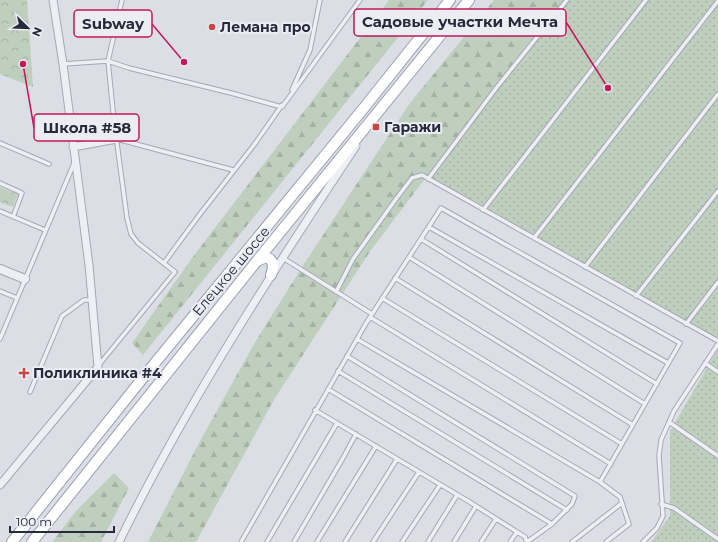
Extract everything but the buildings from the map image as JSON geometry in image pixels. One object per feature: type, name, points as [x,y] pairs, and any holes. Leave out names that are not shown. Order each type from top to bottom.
[{"type":"main road","name":"Елецкое шоссе","points":[[12,542],[150,369],[364,109],[450,0]]},
{"type":"main road","name":"Елецкое шоссе","points":[[32,542],[256,262],[469,0]]},
{"type":"main road","points":[[256,262],[264,258],[268,258],[272,261],[274,268],[271,275]]},
{"type":"street","points":[[0,485],[98,367],[89,265],[63,64],[53,0]]},
{"type":"street","points":[[120,542],[139,502],[189,409],[271,275],[375,117]]},
{"type":"street","points":[[73,147],[117,140]]},
{"type":"street","points":[[0,269],[25,279]]},
{"type":"lane","points":[[98,367],[175,272],[138,243],[131,234],[127,218],[108,61],[122,0]]},
{"type":"lane","points":[[282,107],[296,82],[310,50],[320,0]]},
{"type":"lane","points":[[164,264],[233,170],[254,145],[360,0]]},
{"type":"lane","points":[[428,179],[497,86],[567,0]]},
{"type":"lane","points":[[483,210],[646,0]]},
{"type":"lane","points":[[534,238],[718,1]]},
{"type":"lane","points":[[63,64],[108,61],[129,68],[226,91],[282,107]]},
{"type":"lane","points":[[585,267],[718,94]]},
{"type":"lane","points":[[117,140],[233,170]]},
{"type":"lane","points":[[0,143],[49,164]]},
{"type":"lane","points":[[0,339],[75,160]]},
{"type":"lane","points":[[336,292],[354,259],[396,199],[412,178],[422,175],[718,341]]},
{"type":"lane","points":[[0,183],[22,193],[13,217]]},
{"type":"lane","points":[[636,296],[718,191]]},
{"type":"lane","points":[[240,542],[357,339],[441,208],[680,343],[600,482]]},
{"type":"lane","points":[[0,211],[45,230]]},
{"type":"lane","points":[[429,227],[668,363]]},
{"type":"lane","points":[[421,239],[656,384]]},
{"type":"lane","points":[[409,257],[645,404]]},
{"type":"lane","points":[[282,258],[371,316],[611,464]]},
{"type":"lane","points":[[395,278],[633,425]]},
{"type":"lane","points":[[686,324],[718,282]]},
{"type":"lane","points":[[0,291],[17,298]]},
{"type":"lane","points":[[382,298],[622,444]]},
{"type":"lane","points":[[30,392],[62,316],[84,300],[92,300]]},
{"type":"lane","points":[[357,339],[600,482],[620,497],[629,524],[606,542]]},
{"type":"lane","points":[[643,542],[657,528],[663,516],[659,456],[661,440],[674,411],[718,344]]},
{"type":"lane","points":[[315,410],[476,506],[525,537],[527,542],[552,524],[572,504],[575,496],[347,356]]},
{"type":"lane","points":[[705,363],[718,372]]},
{"type":"lane","points":[[338,371],[567,510]]},
{"type":"lane","points":[[328,389],[552,524]]},
{"type":"lane","points":[[669,422],[718,456]]},
{"type":"lane","points":[[267,542],[337,423]]},
{"type":"lane","points":[[294,542],[356,434]]},
{"type":"lane","points":[[317,542],[376,446]]},
{"type":"lane","points":[[345,542],[397,459]]},
{"type":"lane","points":[[373,542],[419,472]]},
{"type":"lane","points":[[402,542],[440,485]]},
{"type":"lane","points":[[428,542],[457,495]]},
{"type":"lane","points":[[572,542],[622,503]]},
{"type":"lane","points":[[662,504],[674,508],[718,539]]},
{"type":"lane","points":[[454,542],[476,506]]},
{"type":"lane","points":[[481,542],[496,519]]},
{"type":"lane","points":[[510,542],[517,532]]},
{"type":"green space","points":[[0,0],[27,0],[33,87],[0,74]]},
{"type":"green space","points":[[389,0],[428,0],[143,355],[132,343],[192,258]]},
{"type":"green space","points":[[494,0],[569,0],[427,176],[371,250],[275,398],[196,542],[148,542],[200,441],[254,344],[304,264],[410,103]]},
{"type":"green space","points":[[569,0],[718,0],[718,339],[427,176]]},
{"type":"green space","points":[[0,187],[18,194],[13,207],[0,202]]},
{"type":"green space","points":[[718,349],[718,542],[651,542],[670,516],[670,431]]},
{"type":"green space","points":[[114,473],[129,488],[101,542],[52,542],[76,511]]},
{"type":"place","name":"Лемана про","points":[[212,27]]},
{"type":"place","name":"Subway","points":[[184,62]]},
{"type":"place","name":"Школа #58","points":[[23,64]]},
{"type":"place","name":"Садовые участки Мечта","points":[[608,88]]},
{"type":"place","name":"Гаражи","points":[[376,127]]},
{"type":"place","name":"Поликлиника #4","points":[[24,373]]}]
